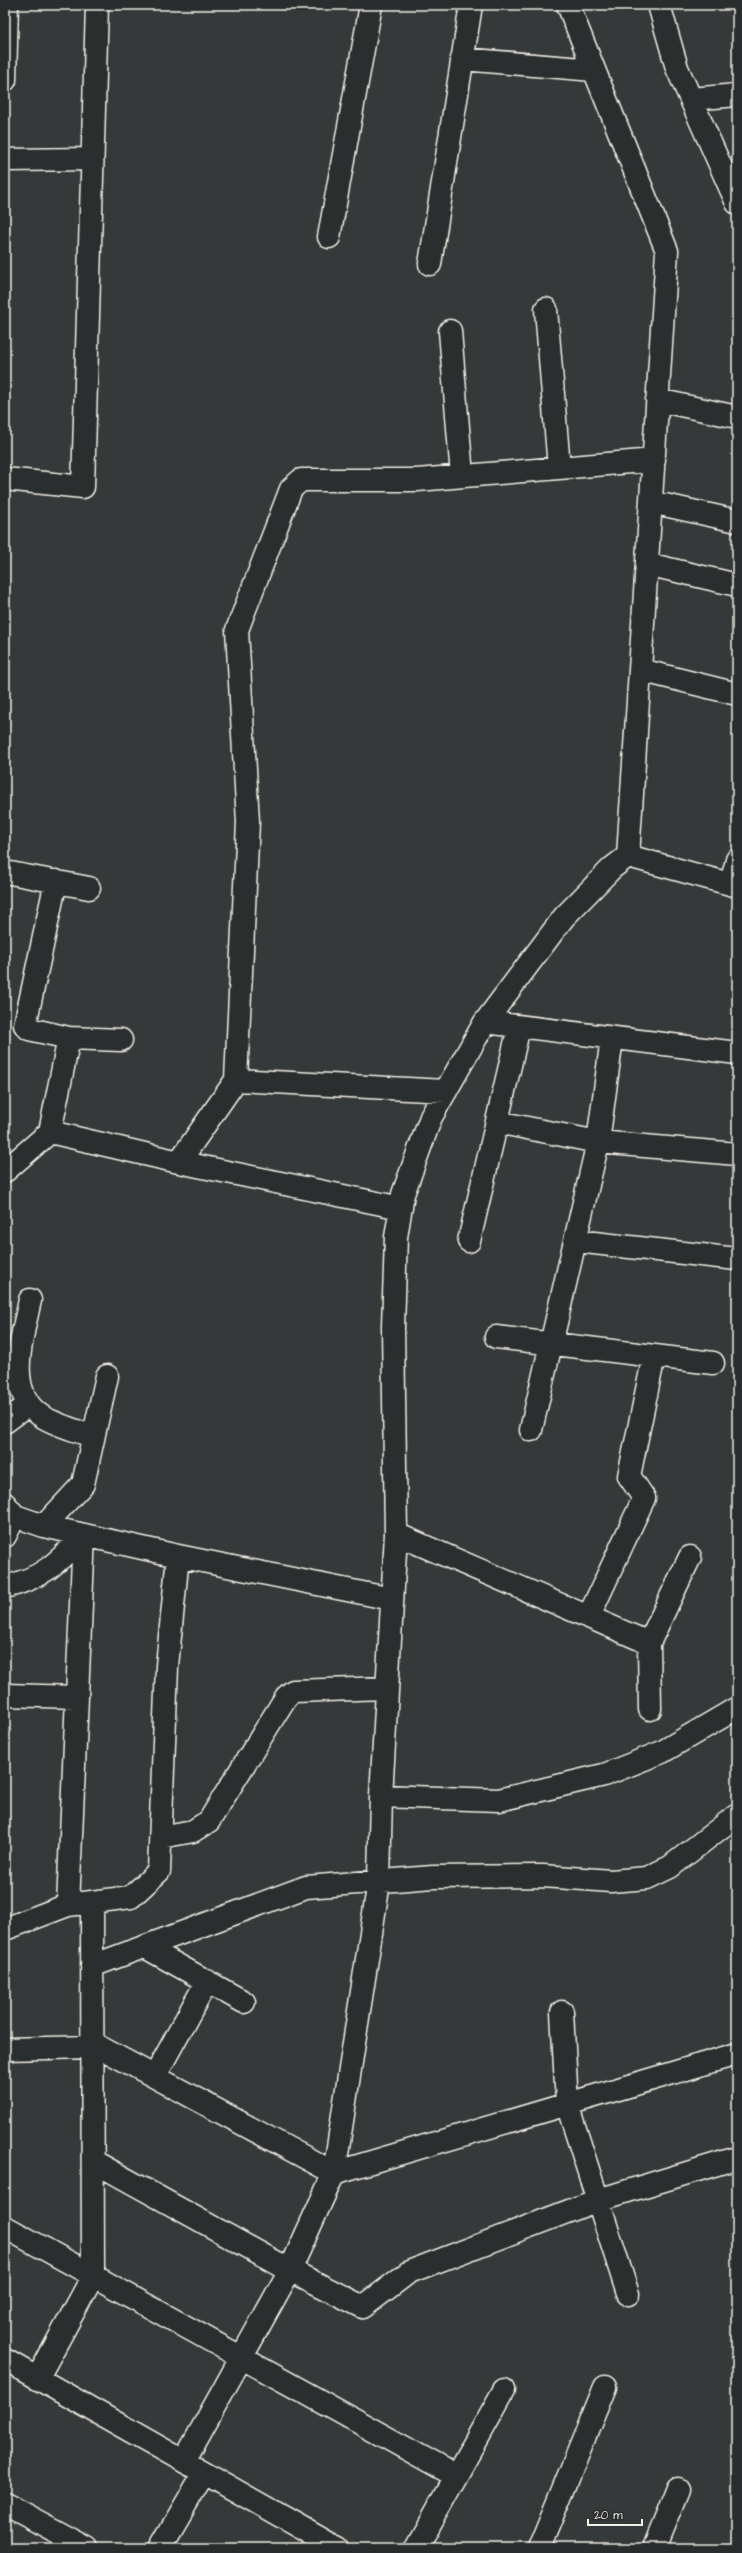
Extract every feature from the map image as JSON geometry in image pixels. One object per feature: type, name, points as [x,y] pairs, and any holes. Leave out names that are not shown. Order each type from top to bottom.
[{"type":"street","points":[[5,80],[7,5]]},
{"type":"street","points":[[5,479],[83,487],[97,5]]},
{"type":"street","points":[[330,237],[372,5]]},
{"type":"street","points":[[430,264],[471,5]]},
{"type":"street","points":[[184,2461],[290,2270],[334,2173],[379,1881],[381,1796],[396,1534],[393,1327],[396,1237],[403,1194],[431,1117],[485,1022],[564,917],[612,868],[628,856],[667,251],[568,5]]},
{"type":"street","points":[[658,5],[677,68],[737,204]]},
{"type":"street","points":[[462,59],[594,70]]},
{"type":"street","points":[[691,99],[737,95]]},
{"type":"street","points":[[5,160],[92,159]]},
{"type":"street","points":[[546,310],[559,468]]},
{"type":"street","points":[[450,331],[462,476]]},
{"type":"street","points":[[658,400],[737,418]]},
{"type":"street","points":[[179,1162],[236,1080],[248,822],[238,630],[291,489],[301,480],[417,480],[654,460]]},
{"type":"street","points":[[651,502],[737,521]]},
{"type":"street","points":[[647,564],[737,585]]},
{"type":"street","points":[[640,670],[737,694]]},
{"type":"street","points":[[628,856],[734,885],[737,860]]},
{"type":"street","points":[[5,872],[89,888]]},
{"type":"street","points":[[56,881],[25,1025],[29,1029],[69,1038],[121,1040]]},
{"type":"street","points":[[485,1022],[737,1052]]},
{"type":"street","points":[[469,1241],[519,1027]]},
{"type":"street","points":[[5,1171],[50,1132],[69,1038]]},
{"type":"street","points":[[531,1430],[598,1142],[612,1038]]},
{"type":"street","points":[[236,1080],[446,1090]]},
{"type":"street","points":[[497,1122],[598,1142],[737,1152]]},
{"type":"street","points":[[50,1132],[179,1162],[401,1208]]},
{"type":"street","points":[[576,1241],[737,1258]]},
{"type":"street","points":[[30,1300],[20,1344],[18,1377],[28,1405],[40,1416],[94,1437]]},
{"type":"street","points":[[496,1337],[713,1363]]},
{"type":"street","points":[[589,1616],[644,1498],[629,1476],[654,1356]]},
{"type":"street","points":[[44,1526],[83,1484],[107,1376]]},
{"type":"street","points":[[5,1422],[28,1405]]},
{"type":"street","points":[[5,1536],[10,1510],[44,1526],[178,1556],[392,1599]]},
{"type":"street","points":[[396,1534],[649,1643]]},
{"type":"street","points":[[5,1587],[19,1584],[53,1568],[84,1535]]},
{"type":"street","points":[[68,1905],[84,1535]]},
{"type":"street","points":[[5,1929],[68,1905],[131,1897],[160,1871],[166,1666],[178,1556]]},
{"type":"street","points":[[650,1709],[649,1643],[690,1557]]},
{"type":"street","points":[[161,1837],[193,1831],[209,1821],[286,1697],[293,1691],[387,1688]]},
{"type":"street","points":[[5,1695],[77,1697]]},
{"type":"street","points":[[381,1796],[500,1800],[604,1775],[662,1752],[737,1708]]},
{"type":"street","points":[[92,1966],[306,1888],[433,1877],[535,1876],[611,1881],[647,1878],[670,1867],[737,1815]]},
{"type":"street","points":[[37,2379],[94,2276],[92,1903]]},
{"type":"street","points":[[145,1947],[244,2002]]},
{"type":"street","points":[[154,2076],[206,1981]]},
{"type":"street","points":[[562,2012],[567,2104],[628,2294]]},
{"type":"street","points":[[5,2049],[92,2045],[154,2076],[334,2173],[737,2054]]},
{"type":"street","points":[[93,2161],[290,2270],[363,2307],[409,2272],[598,2200],[737,2158]]},
{"type":"street","points":[[5,2227],[456,2476]]},
{"type":"street","points":[[5,2360],[337,2548]]},
{"type":"street","points":[[539,2548],[606,2387]]},
{"type":"street","points":[[416,2548],[504,2390]]},
{"type":"street","points":[[160,2548],[204,2473]]},
{"type":"street","points":[[654,2548],[678,2489]]},
{"type":"street","points":[[5,2504],[86,2548]]}]
